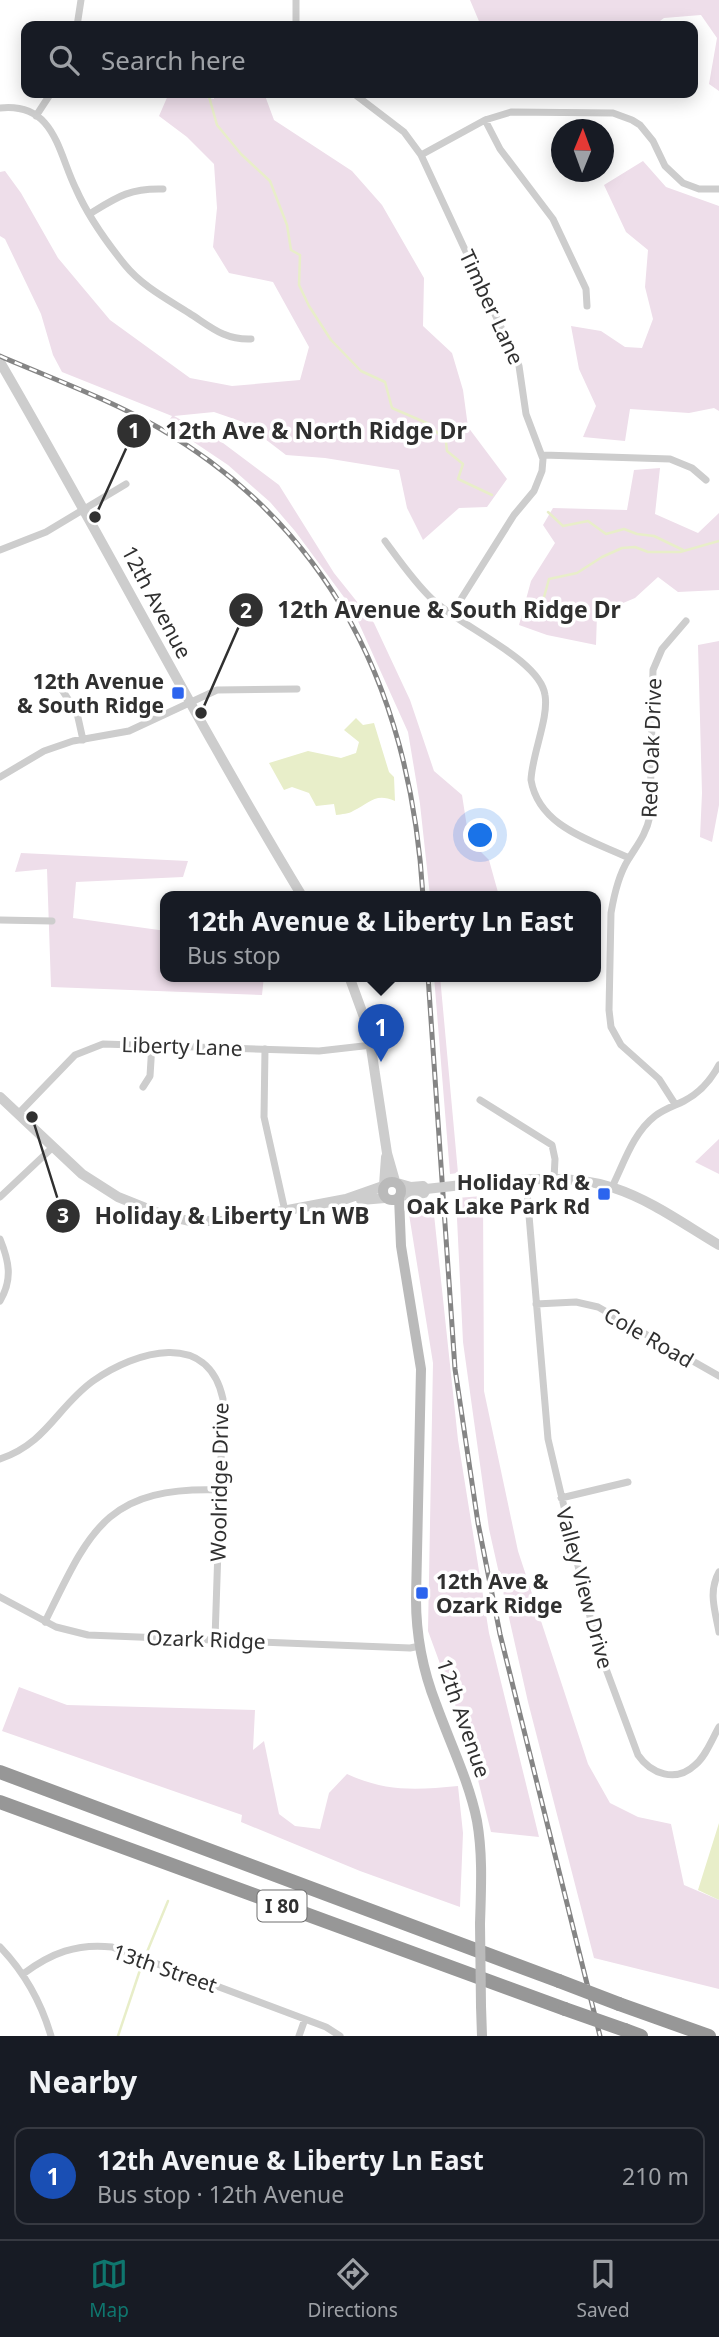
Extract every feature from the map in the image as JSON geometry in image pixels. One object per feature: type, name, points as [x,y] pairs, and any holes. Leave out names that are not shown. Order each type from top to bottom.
[{"type":"highway","name":"I 80","points":[[0,1772],[709,2036]]},
{"type":"highway","name":"I 80","points":[[0,1802],[508,1990],[642,2036]]},
{"type":"main road","name":"12th Avenue","points":[[391,1191],[421,1369],[416,1598],[420,1646],[428,1681],[462,1771],[477,1821],[481,1863],[482,2036]]},
{"type":"street","points":[[78,21],[81,0]]},
{"type":"street","points":[[296,0],[296,21]]},
{"type":"street","points":[[36,116],[48,98]]},
{"type":"street","name":"Timber Lane","points":[[359,98],[404,132],[421,155],[519,366],[526,414],[543,456]]},
{"type":"street","points":[[0,108],[16,108],[36,116],[46,124],[58,141],[77,192],[124,264],[142,282],[226,337],[251,339]]},
{"type":"street","points":[[421,155],[485,120],[512,112],[613,113],[632,120],[646,132],[672,175],[694,188],[719,189]]},
{"type":"street","points":[[485,120],[500,149],[553,219],[586,289],[587,306]]},
{"type":"street","points":[[91,214],[127,192],[147,188],[163,189]]},
{"type":"street","name":"12th Avenue","points":[[0,362],[85,509],[188,703],[299,891]]},
{"type":"street","points":[[452,615],[514,514],[534,491],[542,471],[543,456],[670,459],[692,468],[706,480]]},
{"type":"street","points":[[0,551],[46,532],[125,484]]},
{"type":"street","points":[[385,541],[433,600],[532,670],[543,686],[546,705],[531,780],[533,791],[543,811],[560,825],[629,858]]},
{"type":"street","name":"Red Oak Drive","points":[[675,1104],[659,1079],[615,1037],[609,1018],[611,913],[619,881],[629,858],[643,838],[650,816],[653,670],[662,649],[686,621]]},
{"type":"street","points":[[55,679],[77,713],[83,740]]},
{"type":"street","points":[[0,777],[44,751],[130,731],[218,690],[298,689]]},
{"type":"street","points":[[0,920],[52,921]]},
{"type":"street","name":"12th Avenue","points":[[352,982],[364,1012],[372,1045],[391,1191]]},
{"type":"street","name":"Liberty Lane","points":[[19,1113],[65,1064],[88,1049],[114,1043],[332,1050],[372,1045]]},
{"type":"street","points":[[143,1087],[150,1076],[152,1044]]},
{"type":"street","points":[[265,1049],[264,1117],[285,1211]]},
{"type":"street","points":[[612,1187],[645,1126],[662,1111],[705,1086],[719,1065]]},
{"type":"street","points":[[0,1097],[69,1164],[99,1186],[137,1206],[188,1221],[209,1222],[256,1217],[411,1186],[423,1186],[426,1189],[554,1179],[612,1187],[640,1199],[719,1245]]},
{"type":"street","points":[[480,1100],[552,1145],[555,1159],[554,1179]]},
{"type":"street","points":[[0,1197],[53,1147]]},
{"type":"street","name":"Valley View Drive","points":[[526,1180],[548,1439],[596,1642],[638,1755],[656,1772],[675,1775],[687,1771],[700,1760],[719,1727]]},
{"type":"street","points":[[0,1239],[7,1256],[9,1271],[7,1285],[0,1300]]},
{"type":"street","name":"Cole Road","points":[[536,1304],[576,1301],[598,1307],[719,1376]]},
{"type":"street","name":"Woolridge Drive","points":[[0,1459],[17,1452],[40,1436],[70,1402],[109,1371],[154,1353],[174,1351],[194,1357],[203,1363],[216,1379],[223,1399],[215,1639]]},
{"type":"street","points":[[561,1498],[628,1482]]},
{"type":"street","points":[[45,1622],[84,1545],[115,1513],[130,1504],[163,1492],[181,1489],[221,1490]]},
{"type":"street","points":[[719,1572],[712,1599],[719,1632]]},
{"type":"street","name":"Ozark Ridge","points":[[0,1597],[45,1622],[72,1632],[88,1634],[410,1648],[420,1646]]},
{"type":"street","name":"13th Street","points":[[23,1974],[69,1949],[83,1946],[112,1947],[326,2027],[340,2036]]},
{"type":"street","points":[[0,1947],[23,1974],[40,2003],[51,2036]]},
{"type":"street","points":[[299,2036],[305,2019]]},
{"type":"shaded area","points":[[470,0],[719,0],[719,91],[709,84],[717,38],[701,15],[664,18],[660,21],[479,21]]},
{"type":"shaded area","points":[[167,98],[266,98],[274,120],[352,171],[382,205],[424,278],[423,326],[452,353],[463,390],[468,427],[507,479],[487,507],[459,508],[423,540],[407,508],[399,470],[325,458],[286,455],[243,422],[214,412],[174,416],[223,443],[279,485],[334,573],[374,623],[410,700],[434,771],[462,795],[469,840],[489,860],[498,891],[429,891],[420,804],[408,732],[352,608],[295,531],[270,502],[228,465],[167,424],[172,416],[62,372],[53,355],[41,314],[5,239],[0,236],[0,172],[5,171],[21,193],[58,258],[110,320],[190,378],[232,386],[300,380],[309,347],[273,282],[229,273],[213,247],[217,208],[214,164],[187,137],[159,116]]},
{"type":"shaded area","points":[[643,161],[666,187],[719,206],[719,411],[714,408],[689,413],[630,409],[625,441],[583,437],[596,406],[579,369],[571,326],[601,331],[625,347],[642,348],[653,319],[645,287],[648,250],[626,232],[604,185],[614,182],[614,179]]},
{"type":"shaded area","points":[[660,468],[655,514],[698,533],[719,513],[719,590],[678,592],[658,577],[635,598],[597,614],[596,645],[547,635],[519,625],[531,581],[555,543],[543,525],[553,508],[627,510],[634,470]]},
{"type":"shaded area","points":[[719,641],[719,805],[712,842],[700,837],[702,793],[698,645]]},
{"type":"shaded area","points":[[356,718],[363,725],[374,723],[389,772],[394,777],[395,801],[377,798],[351,812],[336,815],[334,804],[316,806],[309,793],[292,787],[284,790],[269,763],[308,751],[341,758],[356,753],[359,742],[344,730]]},
{"type":"shaded area","points":[[21,853],[188,861],[183,877],[76,882],[73,918],[160,930],[160,982],[263,982],[262,995],[51,987],[47,869],[15,872]]},
{"type":"shaded area","points":[[434,982],[441,982],[458,1173],[450,1174]]},
{"type":"shaded area","points":[[719,1139],[719,1174],[695,1162]]},
{"type":"shaded area","points":[[483,1196],[484,1391],[518,1551],[588,1764],[610,1803],[638,1817],[671,1824],[684,1885],[719,1900],[719,1989],[594,1958],[528,1702],[489,1529],[463,1342],[456,1198]]},
{"type":"shaded area","points":[[433,1205],[458,1440],[489,1633],[539,1837],[491,1832],[468,1740],[428,1631],[433,1363],[408,1208]]},
{"type":"shaded area","points":[[19,1687],[67,1705],[255,1710],[253,1750],[264,1741],[279,1814],[295,1826],[320,1829],[329,1793],[347,1774],[388,1787],[458,1786],[463,1833],[460,1907],[360,1871],[241,1822],[242,1815],[2,1731]]},
{"type":"shaded area","points":[[719,1823],[719,1900],[698,1890]]},
{"type":"waterway","points":[[209,98],[217,125],[241,154],[270,181],[287,225],[291,250],[300,255],[299,285],[331,340],[361,371],[385,382],[392,408],[429,424],[446,442],[447,451],[463,464],[458,479],[492,495]]},
{"type":"waterway","points":[[548,512],[563,526],[588,521],[606,534],[624,529],[654,536],[683,550]]},
{"type":"waterway","points":[[544,597],[549,579],[577,573],[622,548],[635,547],[648,552],[680,552],[719,541]]},
{"type":"waterway","points":[[147,1952],[168,1901]]},
{"type":"waterway","points":[[118,2036],[142,1964]]},
{"type":"railway","points":[[0,356],[101,399],[159,428],[221,470],[273,517],[317,569],[353,626],[381,688],[402,754],[415,823],[422,891]]},
{"type":"railway","points":[[428,982],[455,1369],[478,1523],[500,1634],[600,2036]]},
{"type":"place","name":"12th Ave & North Ridge Dr","points":[[95,517]]},
{"type":"place","name":"12th Avenue & South Ridge","points":[[178,693]]},
{"type":"place","name":"12th Avenue & South Ridge Dr","points":[[201,713]]},
{"type":"place","name":"12th Avenue & Liberty Ln East","points":[[381,1062]]},
{"type":"place","name":"Holiday & Liberty Ln WB","points":[[32,1117]]},
{"type":"place","name":"Holiday Rd & Oak Lake Park Rd","points":[[604,1194]]},
{"type":"place","name":"12th Ave & Ozark Ridge","points":[[422,1593]]}]
